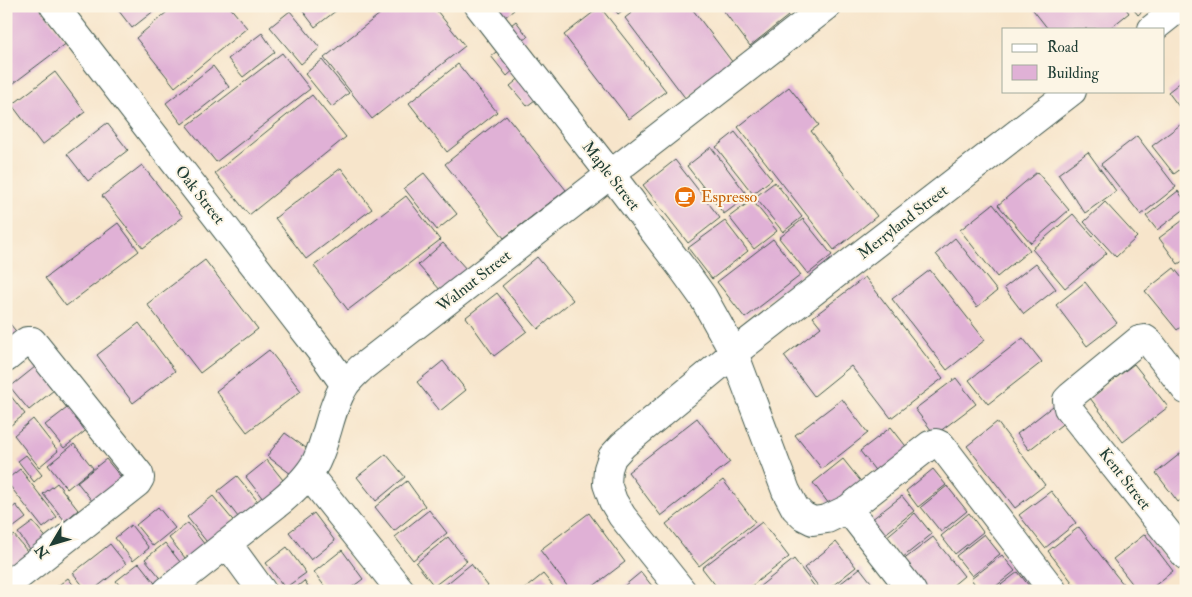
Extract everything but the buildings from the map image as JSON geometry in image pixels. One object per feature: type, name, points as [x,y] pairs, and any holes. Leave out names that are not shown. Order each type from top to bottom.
[{"type":"street","name":"Oak Street","points":[[54,6],[345,385]]},
{"type":"street","name":"Maple Street","points":[[479,6],[685,272],[715,317],[734,353],[786,491],[795,508],[803,516],[813,521],[827,519],[848,509]]},
{"type":"street","name":"Walnut Street","points":[[167,591],[296,488],[316,462],[332,413],[345,385],[352,376],[827,6]]},
{"type":"street","points":[[1153,28],[1182,6]]},
{"type":"street","name":"Merryland Street","points":[[682,591],[622,516],[613,501],[608,484],[608,469],[612,457],[734,353],[1071,92]]},
{"type":"street","name":"Kent Street","points":[[1186,390],[1145,339],[1140,340],[1067,400],[1068,408],[1186,556]]},
{"type":"street","points":[[6,358],[26,342],[32,341],[127,459],[140,478],[6,586]]},
{"type":"street","points":[[912,591],[848,509],[930,445],[936,443],[942,446],[1053,591]]},
{"type":"street","points":[[308,474],[400,591]]},
{"type":"street","points":[[227,544],[262,591]]},
{"type":"place","name":"Espresso","points":[[685,197]]}]
